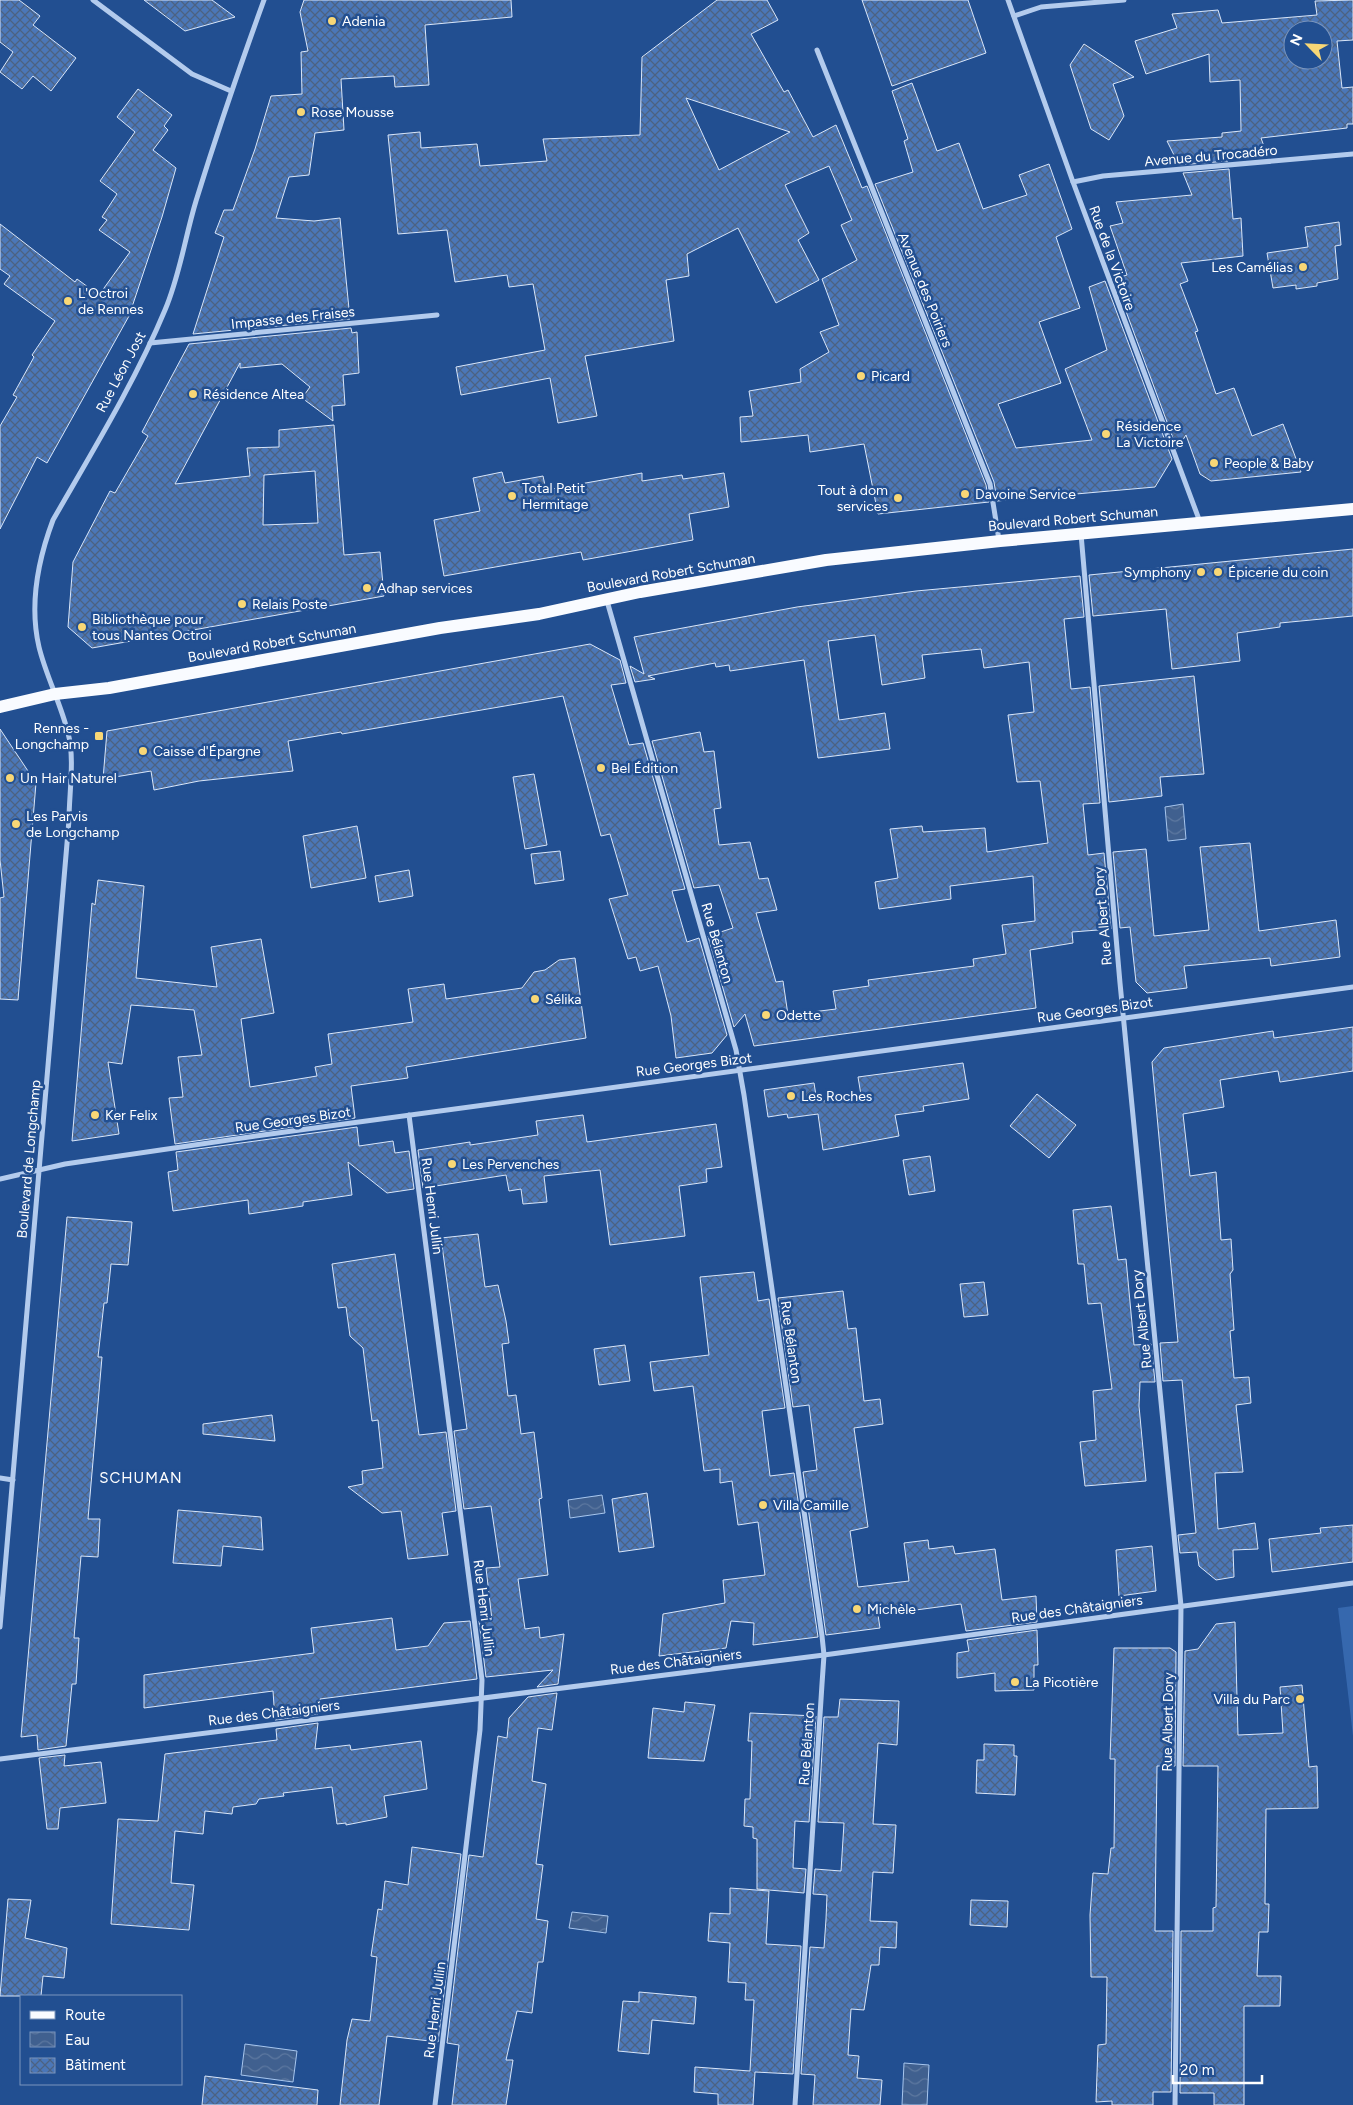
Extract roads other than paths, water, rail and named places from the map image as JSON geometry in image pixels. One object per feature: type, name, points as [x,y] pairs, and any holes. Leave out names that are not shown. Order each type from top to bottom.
[{"type":"main road","name":"Boulevard Robert Schuman","points":[[0,707],[55,694],[109,688],[440,628],[539,614],[606,599],[826,560],[1081,533],[1353,509]]},
{"type":"street","points":[[93,0],[192,74],[231,91]]},
{"type":"street","name":"Rue Léon Jost","points":[[55,694],[39,645],[35,612],[37,574],[42,549],[54,520],[150,343],[174,285],[196,201],[231,91],[264,0]]},
{"type":"street","name":"Rue de la Victoire","points":[[1008,0],[1072,182],[1200,522]]},
{"type":"street","points":[[1014,16],[1041,7],[1124,0]]},
{"type":"street","name":"Avenue des Poiriers","points":[[817,50],[990,484],[1000,541]]},
{"type":"street","name":"Avenue du Trocadéro","points":[[1072,182],[1103,176],[1353,154]]},
{"type":"street","name":"Impasse des Fraises","points":[[150,343],[437,315]]},
{"type":"street","name":"Rue Albert Dory","points":[[1081,533],[1124,1018],[1181,1606],[1175,2105]]},
{"type":"street","name":"Rue Bélanton","points":[[606,599],[736,1050],[824,1655],[795,2105]]},
{"type":"street","name":"Boulevard de Longchamp","points":[[0,1627],[69,820],[70,745],[55,694]]},
{"type":"street","name":"Rue Georges Bizot","points":[[0,1179],[65,1164],[409,1115],[1353,987]]},
{"type":"street","name":"Rue Henri Jullin","points":[[409,1115],[481,1670],[482,1698],[435,2105]]},
{"type":"street","points":[[0,1478],[13,1480]]},
{"type":"street","name":"Rue des Châtaigniers","points":[[0,1759],[824,1655],[1353,1582]]},
{"type":"water","points":[[1183,804],[1186,839],[1168,841],[1165,807]]},
{"type":"water","points":[[602,1495],[605,1513],[570,1518],[568,1500]]},
{"type":"water","points":[[572,1912],[608,1916],[606,1933],[569,1928]]},
{"type":"water","points":[[245,2044],[297,2051],[293,2082],[241,2075]]},
{"type":"water","points":[[904,2063],[929,2065],[927,2105],[902,2105]]},
{"type":"place","name":"Adenia","points":[[332,21]]},
{"type":"place","name":"Rose Mousse","points":[[301,112]]},
{"type":"place","name":"Les Camélias","points":[[1303,267]]},
{"type":"place","name":"L'Octroi de Rennes","points":[[68,301]]},
{"type":"place","name":"Picard","points":[[861,376]]},
{"type":"place","name":"Résidence Altea","points":[[193,394]]},
{"type":"place","name":"Résidence La Victoire","points":[[1106,434]]},
{"type":"place","name":"People & Baby","points":[[1214,463]]},
{"type":"place","name":"Davoine Service","points":[[965,494]]},
{"type":"place","name":"Total Petit Hermitage","points":[[512,496]]},
{"type":"place","name":"Tout à dom services","points":[[898,498]]},
{"type":"place","name":"Symphony","points":[[1201,572]]},
{"type":"place","name":"Épicerie du coin","points":[[1218,572]]},
{"type":"place","name":"Adhap services","points":[[367,588]]},
{"type":"place","name":"Relais Poste","points":[[242,604]]},
{"type":"place","name":"Bibliothèque pour tous Nantes Octroi","points":[[82,627]]},
{"type":"place","name":"Rennes - Longchamp","points":[[99,736]]},
{"type":"place","name":"Caisse d'Épargne","points":[[143,751]]},
{"type":"place","name":"Bel Édition","points":[[601,768]]},
{"type":"place","name":"Un Hair Naturel","points":[[10,778]]},
{"type":"place","name":"Les Parvis de Longchamp","points":[[16,824]]},
{"type":"place","name":"Sélika","points":[[535,999]]},
{"type":"place","name":"Odette","points":[[766,1015]]},
{"type":"place","name":"Les Roches","points":[[791,1096]]},
{"type":"place","name":"Ker Felix","points":[[95,1115]]},
{"type":"place","name":"Les Pervenches","points":[[452,1164]]},
{"type":"place","name":"Villa Camille","points":[[763,1505]]},
{"type":"place","name":"Michèle","points":[[857,1609]]},
{"type":"place","name":"La Picotière","points":[[1015,1682]]},
{"type":"place","name":"Villa du Parc","points":[[1300,1699]]},
{"type":"district","name":"SCHUMAN","points":[[141,1478]]}]
